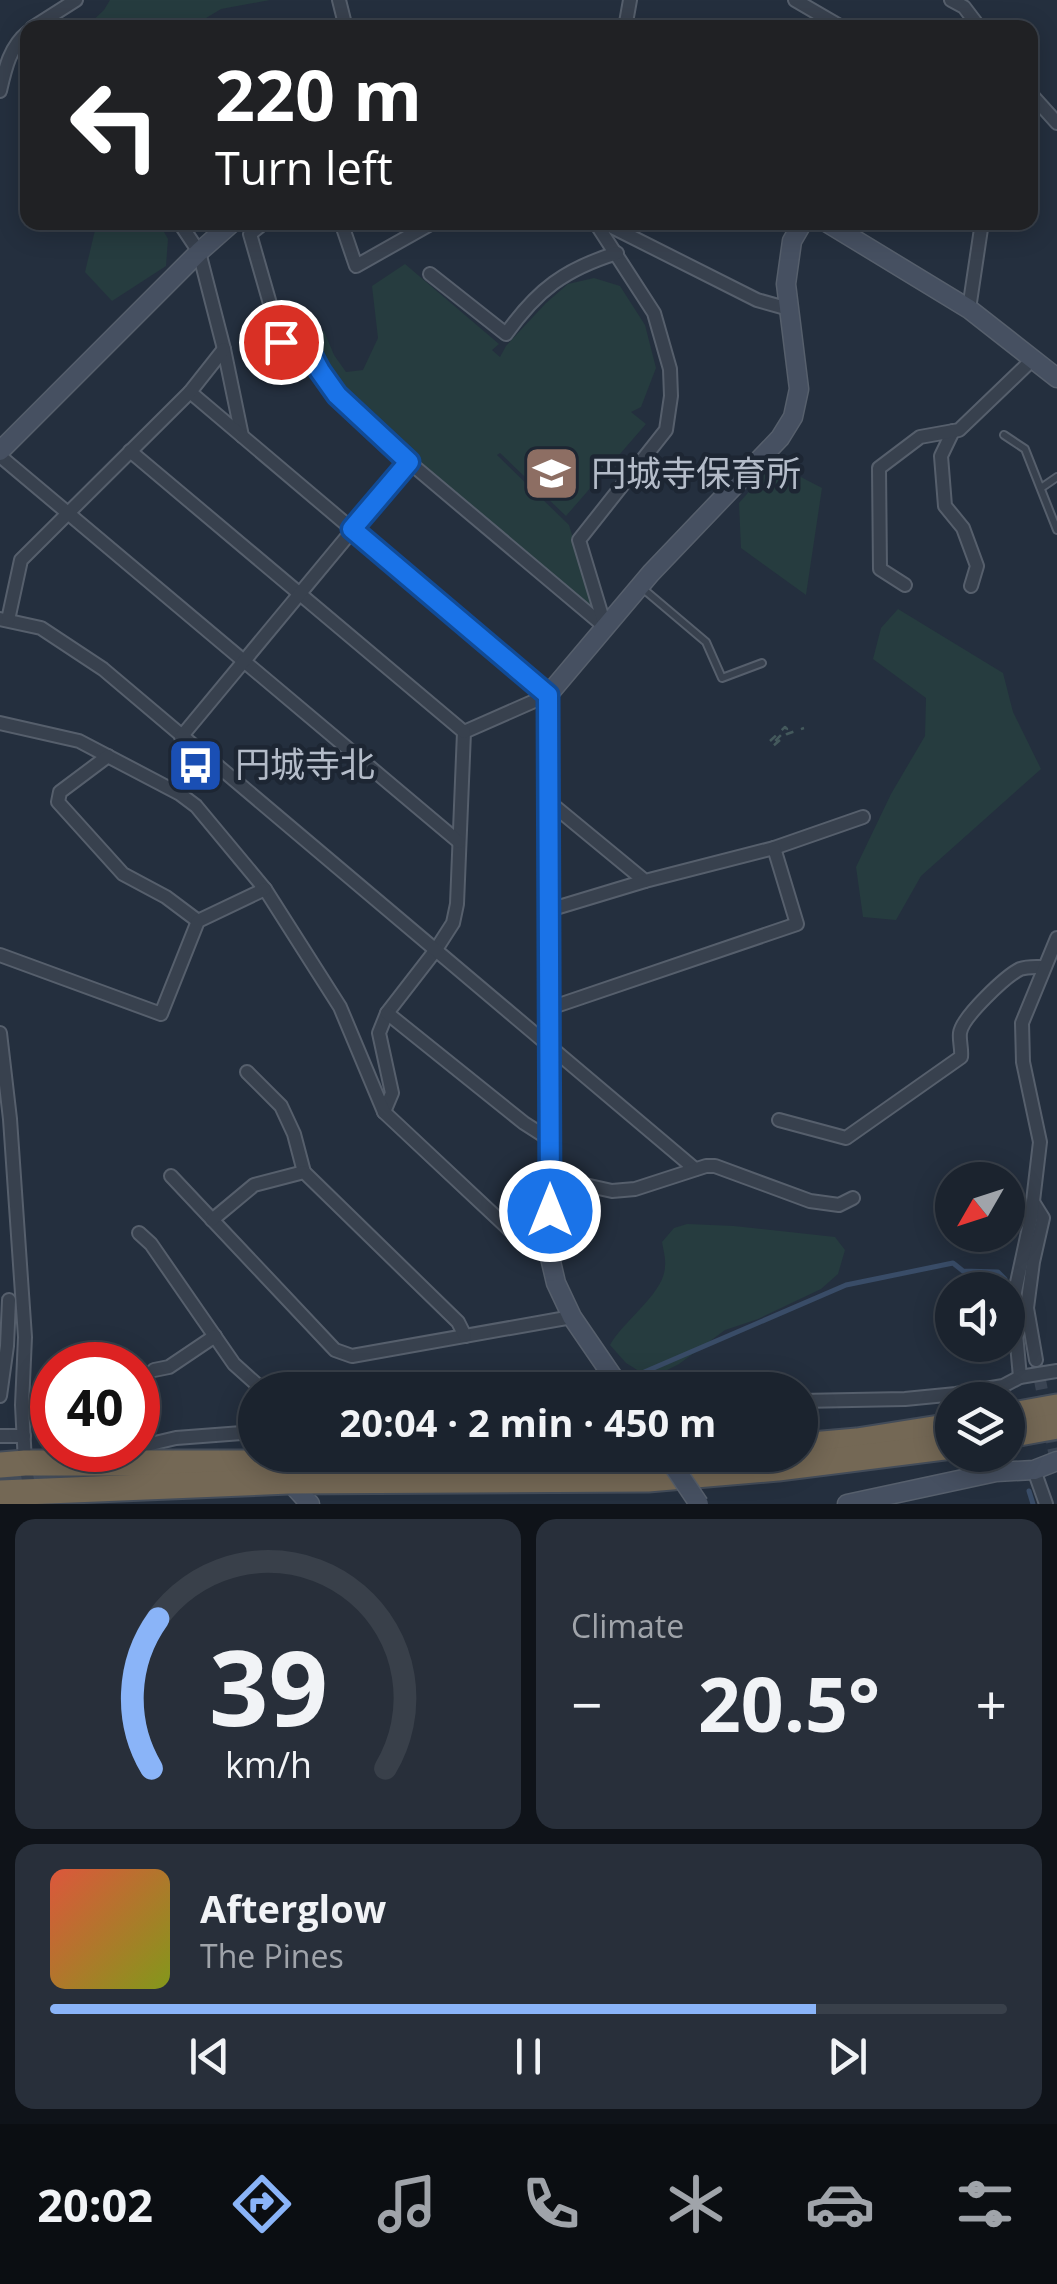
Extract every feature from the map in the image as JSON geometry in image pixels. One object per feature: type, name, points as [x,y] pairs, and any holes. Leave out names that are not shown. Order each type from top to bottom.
[{"type":"highway","points":[[1025,1413],[1057,1407]]},
{"type":"highway","points":[[1025,1433],[1057,1426]]},
{"type":"highway","points":[[818,1444],[935,1429]]},
{"type":"highway","points":[[0,1494],[96,1496],[289,1482],[648,1478],[778,1468],[935,1448]]},
{"type":"highway","points":[[160,1462],[238,1462]]},
{"type":"street","points":[[45,20],[76,0]]},
{"type":"street","points":[[795,0],[830,20]]},
{"type":"street","points":[[951,0],[964,7],[974,20]]},
{"type":"street","points":[[0,91],[20,38]]},
{"type":"street","points":[[1038,102],[1057,123]]},
{"type":"street","points":[[184,230],[199,252],[242,436]]},
{"type":"street","points":[[224,230],[0,453],[460,842]]},
{"type":"street","points":[[255,230],[250,234],[281,342],[304,341],[337,395],[409,462],[605,627]]},
{"type":"street","points":[[344,230],[356,266],[409,230]]},
{"type":"street","points":[[603,230],[654,313],[670,369],[671,396],[666,430],[579,540],[605,627]]},
{"type":"street","points":[[614,230],[757,300],[789,309]]},
{"type":"street","points":[[464,732],[548,695],[640,586],[780,438],[793,417],[799,389],[786,284],[792,241],[798,230]]},
{"type":"street","points":[[839,230],[969,309],[1057,378]]},
{"type":"street","points":[[969,309],[981,230]]},
{"type":"street","points":[[430,274],[506,334],[525,308],[565,274],[617,253]]},
{"type":"street","points":[[224,349],[190,392],[21,560],[4,620],[40,628],[104,669],[695,1170]]},
{"type":"street","points":[[905,585],[880,568],[879,468],[920,437],[959,430],[1032,359]]},
{"type":"street","points":[[190,392],[548,695],[548,1249],[556,1283],[572,1317],[610,1372]]},
{"type":"street","points":[[953,431],[940,456],[945,506],[963,528],[978,566],[971,586]]},
{"type":"street","points":[[130,451],[464,732]]},
{"type":"street","points":[[181,737],[409,462]]},
{"type":"street","points":[[0,723],[79,741],[196,806],[265,889],[340,1007],[384,1112],[527,1246],[548,1249]]},
{"type":"street","points":[[384,1112],[392,1094],[379,1033],[387,1012],[436,951],[453,923],[457,904],[464,732]]},
{"type":"street","points":[[108,756],[60,792],[58,802],[123,874],[166,897],[198,921]]},
{"type":"street","points":[[548,801],[646,881]]},
{"type":"street","points":[[550,910],[774,848],[863,817]]},
{"type":"street","points":[[550,1008],[797,924],[774,848]]},
{"type":"street","points":[[0,955],[161,1014],[198,921],[265,889]]},
{"type":"street","points":[[1020,1377],[1014,1302],[1040,1142],[1023,1062],[1022,1023],[1057,938]]},
{"type":"street","points":[[780,1120],[846,1138],[960,1056],[959,1034],[964,1021],[1007,978],[1024,967],[1044,967]]},
{"type":"street","points":[[387,1012],[550,1139]]},
{"type":"street","points":[[0,1033],[26,1337],[24,1436],[12,1464],[30,1492]]},
{"type":"street","points":[[247,1072],[280,1106],[294,1134],[304,1172],[458,1322],[465,1336]]},
{"type":"street","points":[[550,1177],[612,1191],[715,1166],[810,1201],[839,1206],[854,1198]]},
{"type":"street","points":[[212,1220],[254,1184],[304,1172]]},
{"type":"street","points":[[171,1176],[335,1350],[352,1356],[572,1317]]},
{"type":"street","points":[[1032,1202],[1042,1218],[1028,1308],[1036,1360]]},
{"type":"street","points":[[140,1232],[243,1372]]},
{"type":"street","points":[[0,1396],[7,1346],[5,1297],[23,1306]]},
{"type":"street","points":[[160,1369],[169,1367],[215,1336]]},
{"type":"street","points":[[818,1401],[905,1400],[956,1394],[1057,1372]]},
{"type":"street","points":[[160,1442],[238,1433]]},
{"type":"street","points":[[0,1436],[24,1436]]},
{"type":"street","points":[[847,1504],[996,1472],[1034,1470],[1057,1461]]},
{"type":"street","points":[[1034,1470],[1046,1504]]},
{"type":"street","points":[[678,1472],[700,1504]]},
{"type":"street","points":[[289,1482],[310,1504]]},
{"type":"lane","points":[[1004,436],[1025,448],[1057,530]]},
{"type":"lane","points":[[1041,488],[1057,477]]},
{"type":"lane","points":[[640,586],[706,642],[722,678],[762,664]]},
{"type":"path","points":[[770,742],[785,727],[773,746],[787,734],[804,728]]},
{"type":"green space","points":[[110,0],[270,0],[221,9],[203,20],[93,20]]},
{"type":"green space","points":[[95,230],[163,230],[168,239],[166,266],[112,301],[85,272]]},
{"type":"green space","points":[[405,264],[499,344],[492,350],[500,357],[546,303],[568,284],[594,278],[620,286],[645,325],[656,368],[641,407],[631,412],[646,424],[566,516],[500,453],[497,455],[569,525],[594,606],[432,474],[338,387],[311,343],[314,332],[324,331],[346,372],[363,370],[378,338],[372,286]]},
{"type":"green space","points":[[774,463],[822,488],[806,595],[741,548],[739,503]]},
{"type":"green space","points":[[898,609],[1003,673],[1013,712],[1041,769],[921,876],[896,920],[863,917],[856,867],[891,794],[925,736],[926,698],[873,659],[881,628]]},
{"type":"green space","points":[[687,1224],[734,1226],[835,1237],[845,1250],[838,1274],[821,1289],[725,1330],[663,1372],[640,1372],[610,1345],[658,1286],[665,1266],[662,1242],[674,1228]]},
{"type":"waterway","points":[[644,1372],[846,1285],[953,1263],[963,1271],[998,1272]]},
{"type":"waterway","points":[[1029,1491],[1033,1504]]},
{"type":"tunnel","points":[[1036,1360],[1057,1467]]},
{"type":"place","name":"円城寺保育所","points":[[552,474]]},
{"type":"place","name":"円城寺北","points":[[196,765]]},
{"type":"route","points":[[281,342],[304,341],[337,395],[409,462],[352,529],[548,695],[550,1211]]}]
